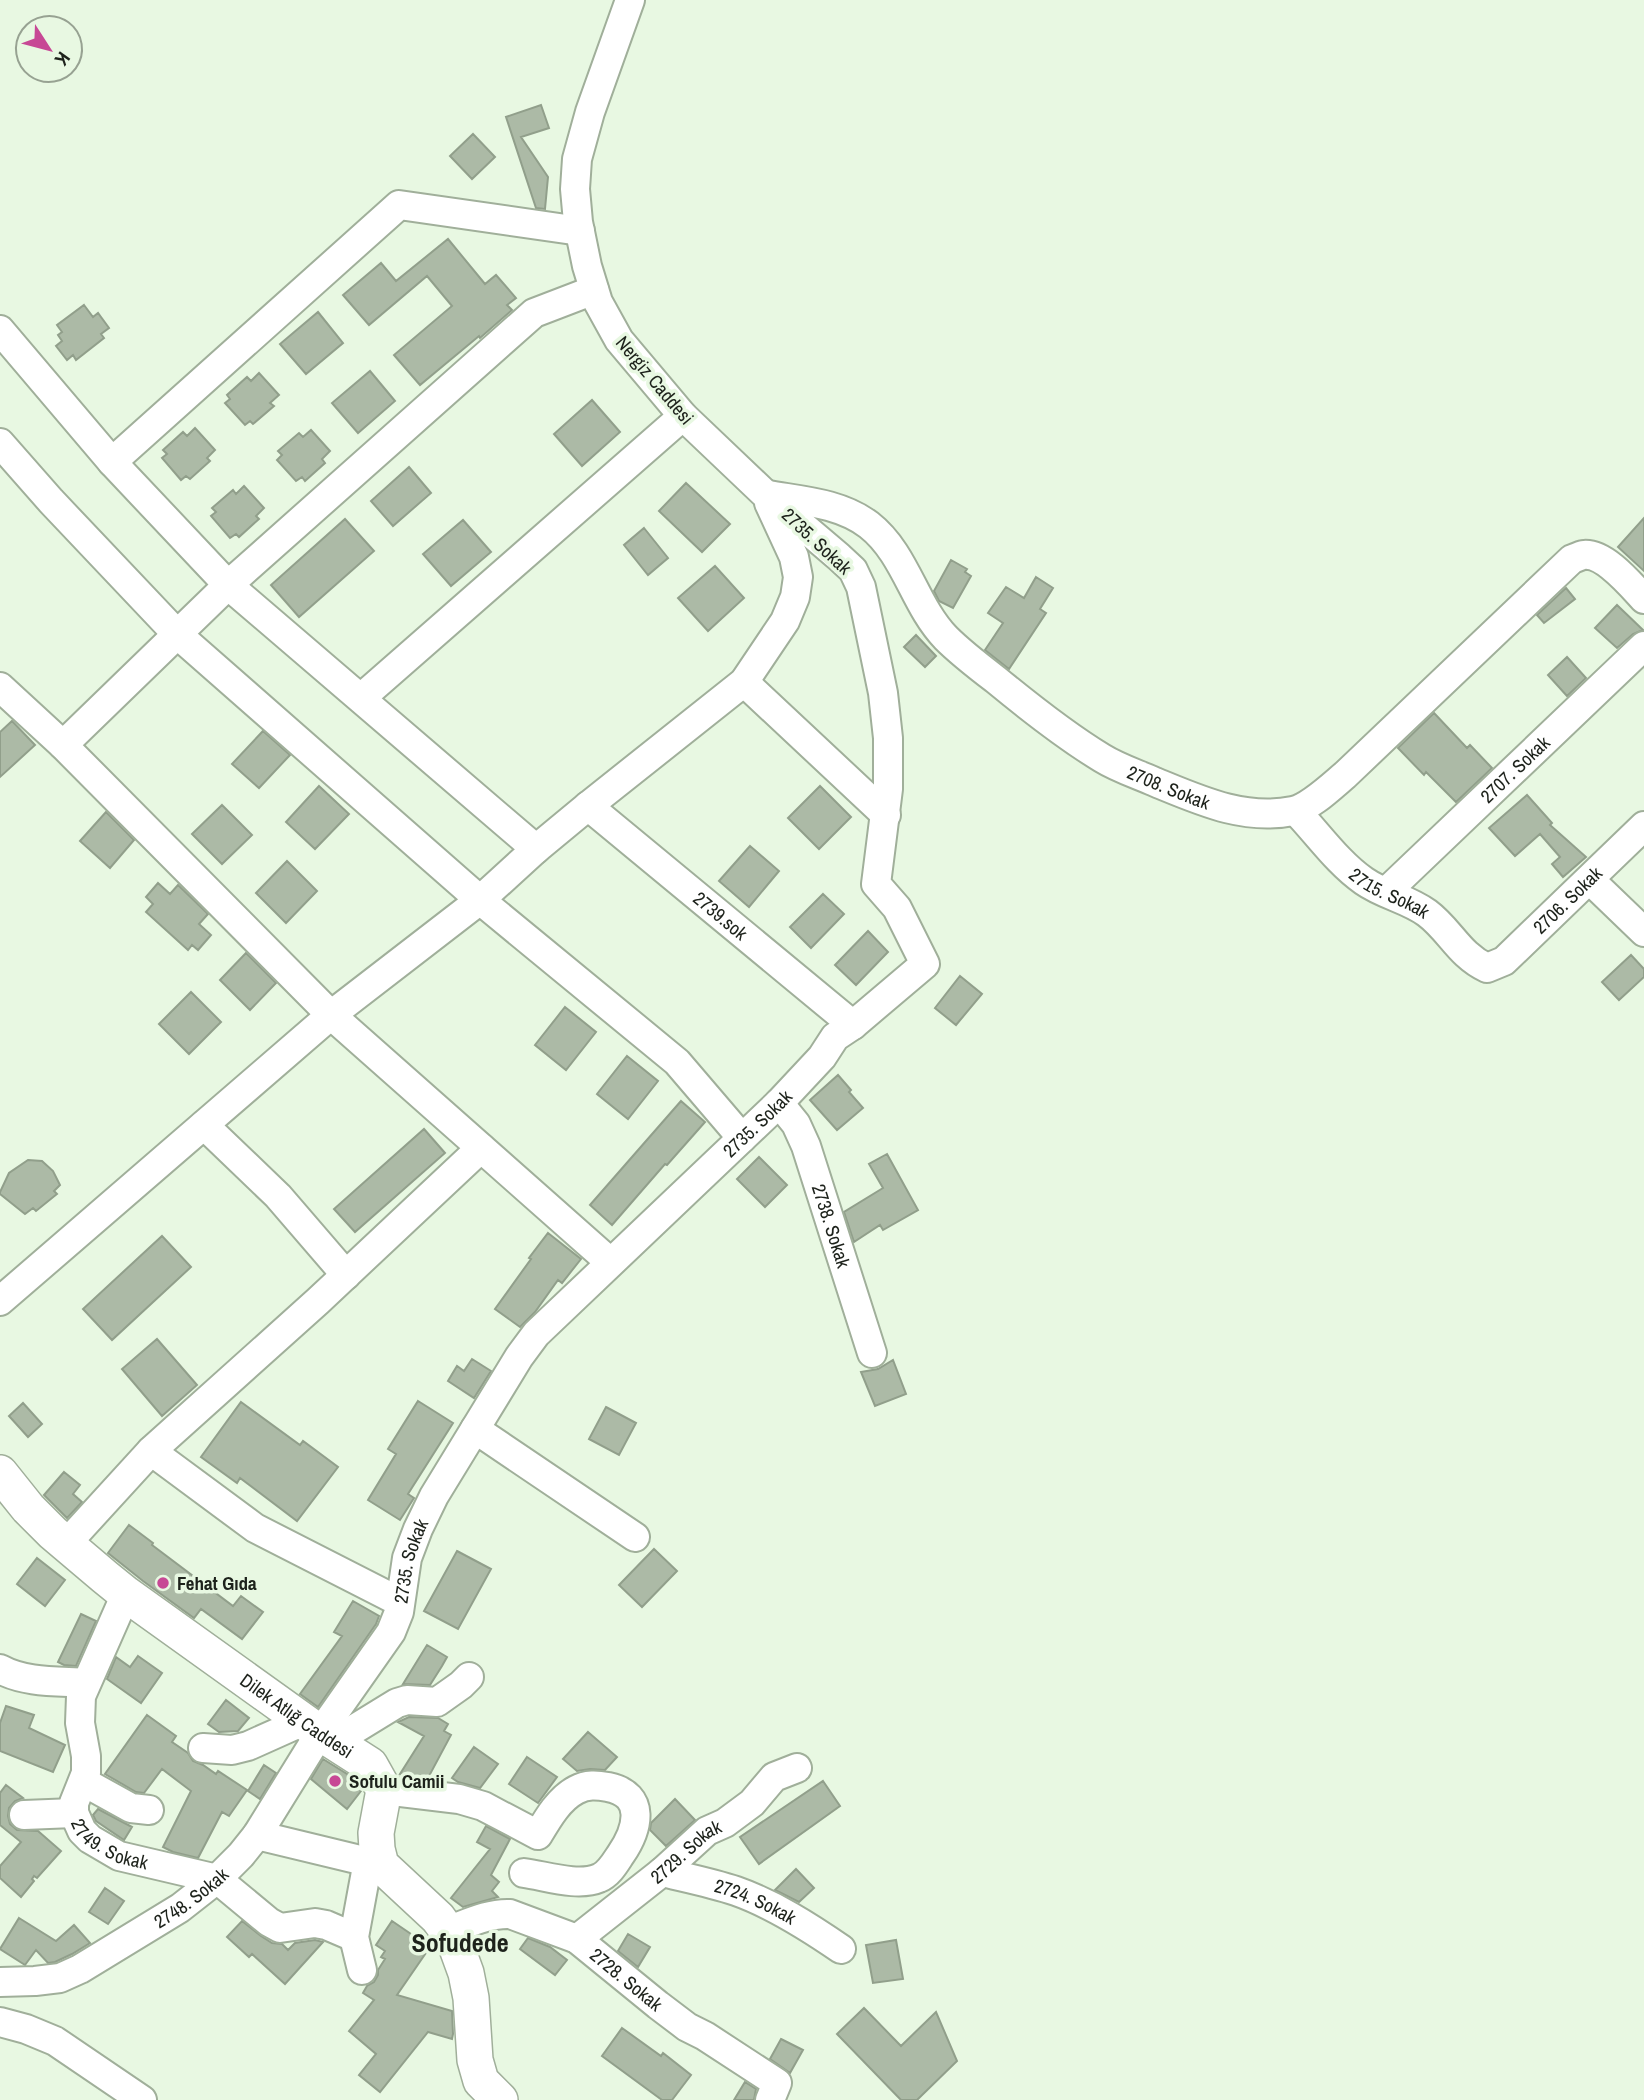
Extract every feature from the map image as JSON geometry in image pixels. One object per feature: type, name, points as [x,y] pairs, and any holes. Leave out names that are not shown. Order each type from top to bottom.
[{"type":"main road","name":"Dilek Atlığ Caddesi","points":[[0,1473],[28,1508],[66,1544],[127,1594],[370,1765],[384,1790]]},
{"type":"main road","points":[[384,1790],[374,1863],[438,1918],[454,1940],[466,1973],[471,1998],[475,2060],[481,2081],[500,2100]]},
{"type":"street","name":"Nergiz Caddesi","points":[[630,0],[590,112],[577,159],[575,190],[587,266],[598,302],[619,340],[683,416],[765,494]]},
{"type":"street","points":[[112,462],[399,205],[580,231]]},
{"type":"street","points":[[63,745],[228,585],[534,313],[594,289]]},
{"type":"street","points":[[0,330],[112,462],[228,585],[536,849]]},
{"type":"street","points":[[361,698],[683,416]]},
{"type":"street","points":[[0,443],[177,634],[480,900],[677,1062],[742,1138]]},
{"type":"street","points":[[0,1301],[331,1015],[480,900],[588,806],[744,682],[785,621],[795,597],[798,577],[794,557],[765,494]]},
{"type":"street","name":"2708. Sokak","points":[[765,494],[834,507],[868,524],[893,550],[922,606],[945,638],[1018,698],[1076,742],[1105,760],[1224,809],[1271,814],[1296,811]]},
{"type":"street","name":"2735. Sokak","points":[[320,1732],[391,1632],[399,1612],[407,1558],[418,1529],[475,1429],[536,1334],[779,1103],[822,1057],[835,1037],[925,964],[897,908],[876,884],[886,815],[888,738],[883,693],[861,587],[853,570],[765,494]]},
{"type":"street","points":[[1296,811],[1345,775],[1572,559],[1583,555],[1593,556],[1610,565],[1644,599]]},
{"type":"street","name":"2707. Sokak","points":[[1386,892],[1644,646]]},
{"type":"street","points":[[744,682],[886,815]]},
{"type":"street","points":[[0,687],[63,745],[331,1015],[610,1262]]},
{"type":"street","name":"2739.sok","points":[[588,806],[853,1025]]},
{"type":"street","name":"2715. Sokak","points":[[1296,811],[1350,869],[1372,886],[1417,906],[1430,915],[1464,954],[1487,968]]},
{"type":"street","name":"2706. Sokak","points":[[1487,968],[1504,961],[1644,826]]},
{"type":"street","points":[[1590,880],[1644,932]]},
{"type":"street","name":"2738. Sokak","points":[[779,1103],[796,1124],[806,1146],[872,1353]]},
{"type":"street","points":[[204,1125],[278,1196],[346,1275]]},
{"type":"street","points":[[66,1544],[151,1451],[346,1275],[481,1148]]},
{"type":"street","points":[[475,1429],[635,1537]]},
{"type":"street","points":[[151,1451],[255,1528],[400,1602]]},
{"type":"street","name":"2749. Sokak","points":[[127,1594],[81,1696],[80,1723],[86,1773],[74,1803],[76,1822],[90,1839],[119,1856],[217,1879]]},
{"type":"street","points":[[0,1669],[35,1679],[86,1683]]},
{"type":"street","points":[[203,1748],[232,1750],[320,1732],[407,1700],[437,1702],[469,1677]]},
{"type":"street","name":"2748. Sokak","points":[[0,1982],[60,1978],[80,1969],[180,1908],[217,1879],[257,1835],[320,1732]]},
{"type":"street","name":"2729. Sokak","points":[[577,1939],[662,1872],[707,1830],[725,1823],[752,1803],[774,1777],[797,1768]]},
{"type":"street","points":[[84,1782],[131,1808],[149,1810]]},
{"type":"street","points":[[447,1931],[488,1917],[510,1914],[524,1873],[538,1835],[548,1817],[576,1790],[590,1785],[621,1790],[631,1798],[636,1812],[635,1827],[611,1868],[601,1877],[590,1881],[572,1881],[524,1873]]},
{"type":"street","points":[[384,1790],[459,1799],[483,1806],[538,1835]]},
{"type":"street","points":[[24,1815],[74,1813]]},
{"type":"street","points":[[257,1835],[374,1863],[354,1937],[362,1970]]},
{"type":"street","name":"2724. Sokak","points":[[662,1872],[754,1898],[841,1949]]},
{"type":"street","points":[[217,1879],[280,1928],[315,1923],[354,1937]]},
{"type":"street","name":"2728. Sokak","points":[[510,1914],[577,1939],[687,2027],[777,2083],[770,2100]]},
{"type":"street","points":[[0,2022],[55,2041],[142,2100]]},
{"type":"building","points":[[541,105],[549,128],[521,137],[548,177],[545,209],[536,208],[506,117]]},
{"type":"building","points":[[473,134],[495,157],[472,179],[450,156]]},
{"type":"building","points":[[448,239],[485,284],[496,275],[516,298],[507,305],[512,310],[420,385],[394,355],[452,306],[427,276],[369,325],[343,295],[381,263],[396,281]]},
{"type":"building","points":[[84,305],[93,317],[98,313],[109,328],[101,334],[104,338],[76,360],[73,355],[67,360],[56,346],[62,341],[58,335],[62,332],[57,325]]},
{"type":"building","points":[[318,312],[343,343],[306,374],[280,344]]},
{"type":"building","points":[[370,371],[395,401],[358,433],[332,403]]},
{"type":"building","points":[[259,373],[279,395],[270,403],[274,406],[253,424],[250,421],[245,425],[225,403],[230,399],[227,395],[247,377],[251,381]]},
{"type":"building","points":[[592,400],[620,432],[582,466],[554,434]]},
{"type":"building","points":[[195,428],[215,450],[207,458],[210,461],[190,479],[186,476],[181,480],[162,458],[167,454],[163,450],[183,432],[187,436]]},
{"type":"building","points":[[311,430],[330,451],[322,459],[325,463],[305,481],[302,477],[296,481],[277,460],[282,455],[278,451],[299,433],[303,437]]},
{"type":"building","points":[[409,467],[431,493],[393,526],[371,501]]},
{"type":"building","points":[[686,483],[730,524],[702,552],[659,511]]},
{"type":"building","points":[[244,486],[264,508],[256,516],[259,519],[239,537],[236,534],[230,538],[211,516],[216,512],[212,508],[233,490],[236,494]]},
{"type":"building","points":[[1644,518],[1644,571],[1618,547]]},
{"type":"building","points":[[345,519],[374,551],[299,617],[271,585]]},
{"type":"building","points":[[463,520],[491,552],[451,586],[423,554]]},
{"type":"building","points":[[644,528],[668,558],[648,575],[624,545]]},
{"type":"building","points":[[951,560],[967,569],[965,572],[971,576],[953,608],[939,601],[934,591]]},
{"type":"building","points":[[715,566],[744,598],[708,631],[678,598]]},
{"type":"building","points":[[1036,577],[1053,588],[1040,609],[1046,613],[1009,669],[985,650],[1003,623],[988,613],[1006,587],[1024,598]]},
{"type":"building","points":[[1566,588],[1575,599],[1544,623],[1537,615]]},
{"type":"building","points":[[1617,605],[1643,630],[1633,634],[1617,648],[1595,628]]},
{"type":"building","points":[[916,635],[936,656],[925,667],[904,647]]},
{"type":"building","points":[[1567,657],[1586,678],[1567,696],[1548,675]]},
{"type":"building","points":[[1434,713],[1467,748],[1470,745],[1492,768],[1456,802],[1398,748]]},
{"type":"building","points":[[12,721],[35,745],[0,777],[0,732]]},
{"type":"building","points":[[263,731],[290,755],[259,788],[232,764]]},
{"type":"building","points":[[319,786],[349,814],[315,849],[286,822]]},
{"type":"building","points":[[820,786],[851,817],[819,849],[788,818]]},
{"type":"building","points":[[1527,795],[1552,823],[1550,825],[1586,857],[1563,877],[1552,864],[1560,857],[1540,834],[1515,856],[1489,828]]},
{"type":"building","points":[[222,805],[252,835],[222,864],[192,834]]},
{"type":"building","points":[[106,812],[134,840],[110,868],[80,841]]},
{"type":"building","points":[[750,846],[779,871],[749,907],[719,881]]},
{"type":"building","points":[[287,861],[317,891],[286,923],[256,893]]},
{"type":"building","points":[[158,883],[170,894],[178,885],[208,914],[199,924],[211,935],[198,950],[192,945],[188,950],[146,912],[153,904],[146,897]]},
{"type":"building","points":[[823,894],[844,914],[811,948],[790,927]]},
{"type":"building","points":[[868,931],[888,952],[856,985],[835,965]]},
{"type":"building","points":[[246,953],[276,983],[250,1010],[220,980]]},
{"type":"building","points":[[1631,955],[1644,969],[1644,977],[1619,1000],[1602,982]]},
{"type":"building","points":[[960,976],[982,994],[956,1025],[935,1008]]},
{"type":"building","points":[[191,992],[221,1022],[189,1054],[159,1024]]},
{"type":"building","points":[[565,1007],[596,1032],[566,1070],[535,1045]]},
{"type":"building","points":[[627,1056],[658,1081],[628,1119],[597,1094]]},
{"type":"building","points":[[838,1075],[863,1108],[837,1130],[810,1100]]},
{"type":"building","points":[[681,1101],[705,1122],[612,1225],[590,1205]]},
{"type":"building","points":[[424,1129],[445,1153],[355,1232],[334,1209]]},
{"type":"building","points":[[887,1154],[918,1210],[883,1230],[880,1225],[854,1242],[844,1212],[883,1188],[869,1164]]},
{"type":"building","points":[[759,1157],[787,1185],[765,1207],[737,1179]]},
{"type":"building","points":[[28,1160],[42,1161],[53,1171],[60,1185],[54,1191],[57,1194],[36,1211],[33,1208],[25,1214],[0,1192],[9,1173]]},
{"type":"building","points":[[548,1233],[581,1259],[562,1283],[558,1280],[535,1312],[520,1327],[495,1309]]},
{"type":"building","points":[[162,1236],[191,1267],[112,1340],[83,1309]]},
{"type":"building","points":[[157,1339],[197,1385],[162,1416],[122,1369]]},
{"type":"building","points":[[472,1359],[491,1371],[474,1398],[448,1381],[457,1366],[464,1371]]},
{"type":"building","points":[[893,1360],[906,1394],[875,1406],[861,1372],[878,1369]]},
{"type":"building","points":[[418,1401],[453,1423],[408,1494],[414,1498],[400,1520],[368,1500],[396,1454],[388,1449]]},
{"type":"building","points":[[241,1402],[300,1445],[303,1441],[338,1467],[297,1521],[240,1478],[237,1483],[201,1457]]},
{"type":"building","points":[[23,1403],[42,1424],[28,1437],[9,1416]]},
{"type":"building","points":[[606,1407],[636,1423],[619,1455],[589,1439]]},
{"type":"building","points":[[64,1472],[80,1485],[73,1494],[82,1502],[67,1518],[44,1495]]},
{"type":"building","points":[[129,1525],[233,1606],[241,1596],[263,1612],[242,1639],[201,1609],[194,1618],[108,1553]]},
{"type":"building","points":[[654,1549],[677,1571],[642,1607],[619,1585]]},
{"type":"building","points":[[457,1551],[491,1569],[458,1629],[424,1611]]},
{"type":"building","points":[[37,1558],[65,1580],[45,1606],[17,1584]]},
{"type":"building","points":[[353,1601],[379,1616],[318,1707],[300,1694],[342,1636],[334,1632]]},
{"type":"building","points":[[81,1614],[96,1621],[76,1666],[64,1665],[58,1662]]},
{"type":"building","points":[[427,1645],[447,1657],[442,1666],[430,1685],[403,1684]]},
{"type":"building","points":[[138,1656],[162,1673],[141,1703],[107,1679],[116,1657],[130,1667]]},
{"type":"building","points":[[226,1700],[249,1718],[238,1731],[219,1732],[208,1724]]},
{"type":"building","points":[[6,1706],[34,1715],[29,1728],[65,1745],[53,1772],[0,1751],[0,1723]]},
{"type":"building","points":[[147,1715],[176,1736],[172,1742],[188,1753],[193,1761],[216,1774],[218,1771],[247,1790],[229,1816],[222,1812],[198,1858],[163,1847],[191,1791],[162,1769],[144,1793],[136,1792],[105,1774]]},
{"type":"building","points":[[409,1717],[438,1718],[448,1724],[444,1731],[451,1735],[428,1778],[400,1774],[424,1736],[398,1722]]},
{"type":"building","points":[[588,1732],[617,1757],[605,1770],[577,1771],[563,1759]]},
{"type":"building","points":[[474,1747],[498,1764],[480,1788],[452,1778]]},
{"type":"building","points":[[527,1757],[557,1777],[538,1803],[509,1784]]},
{"type":"building","name":"Sofulu Camii","points":[[323,1759],[355,1779],[361,1791],[347,1809],[311,1779]]},
{"type":"building","points":[[264,1765],[276,1773],[260,1799],[248,1791]]},
{"type":"building","points":[[823,1781],[840,1806],[759,1864],[740,1837]]},
{"type":"building","points":[[6,1785],[23,1798],[15,1801],[9,1808],[10,1824],[17,1830],[38,1831],[61,1851],[37,1878],[34,1876],[34,1881],[21,1897],[0,1878],[0,1866],[21,1842],[0,1825],[0,1793]]},
{"type":"building","points":[[675,1799],[695,1820],[666,1846],[650,1830],[651,1823]]},
{"type":"building","points":[[98,1809],[132,1827],[124,1840],[96,1821],[93,1815]]},
{"type":"building","points":[[486,1826],[510,1839],[491,1875],[499,1882],[492,1891],[498,1897],[463,1907],[451,1898],[490,1849],[477,1842]]},
{"type":"building","points":[[796,1869],[814,1888],[799,1902],[775,1890]]},
{"type":"building","points":[[105,1888],[124,1901],[108,1924],[89,1912]]},
{"type":"building","points":[[19,1918],[56,1941],[74,1925],[90,1943],[72,1954],[48,1963],[36,1950],[25,1965],[0,1949]]},
{"type":"building","points":[[242,1921],[272,1943],[282,1944],[288,1950],[295,1943],[315,1940],[323,1942],[285,1984],[252,1954],[249,1957],[227,1937]]},
{"type":"building","points":[[392,1921],[430,1947],[397,1995],[452,2011],[453,2034],[452,2039],[428,2032],[380,2092],[359,2075],[376,2054],[349,2031],[374,2000],[363,1993],[367,1986],[374,1982],[385,1959],[381,1957],[385,1951],[376,1945]]},
{"type":"building","points":[[628,1934],[650,1947],[638,1967],[618,1951]]},
{"type":"building","points":[[528,1938],[550,1947],[567,1960],[555,1975],[520,1949]]},
{"type":"building","points":[[896,1940],[903,1979],[873,1983],[866,1945]]},
{"type":"building","points":[[864,2008],[901,2046],[936,2012],[957,2061],[917,2100],[901,2100],[837,2034]]},
{"type":"building","points":[[622,2028],[661,2056],[663,2053],[691,2075],[672,2100],[662,2100],[602,2056]]},
{"type":"building","points":[[781,2039],[803,2050],[790,2073],[770,2059]]},
{"type":"building","points":[[745,2082],[756,2089],[754,2100],[734,2100]]},
{"type":"place","name":"Fehat Gıda","points":[[163,1583]]},
{"type":"place","name":"Sofulu Camii","points":[[335,1781]]},
{"type":"district","name":"Sofudede","points":[[460,1943]]}]
